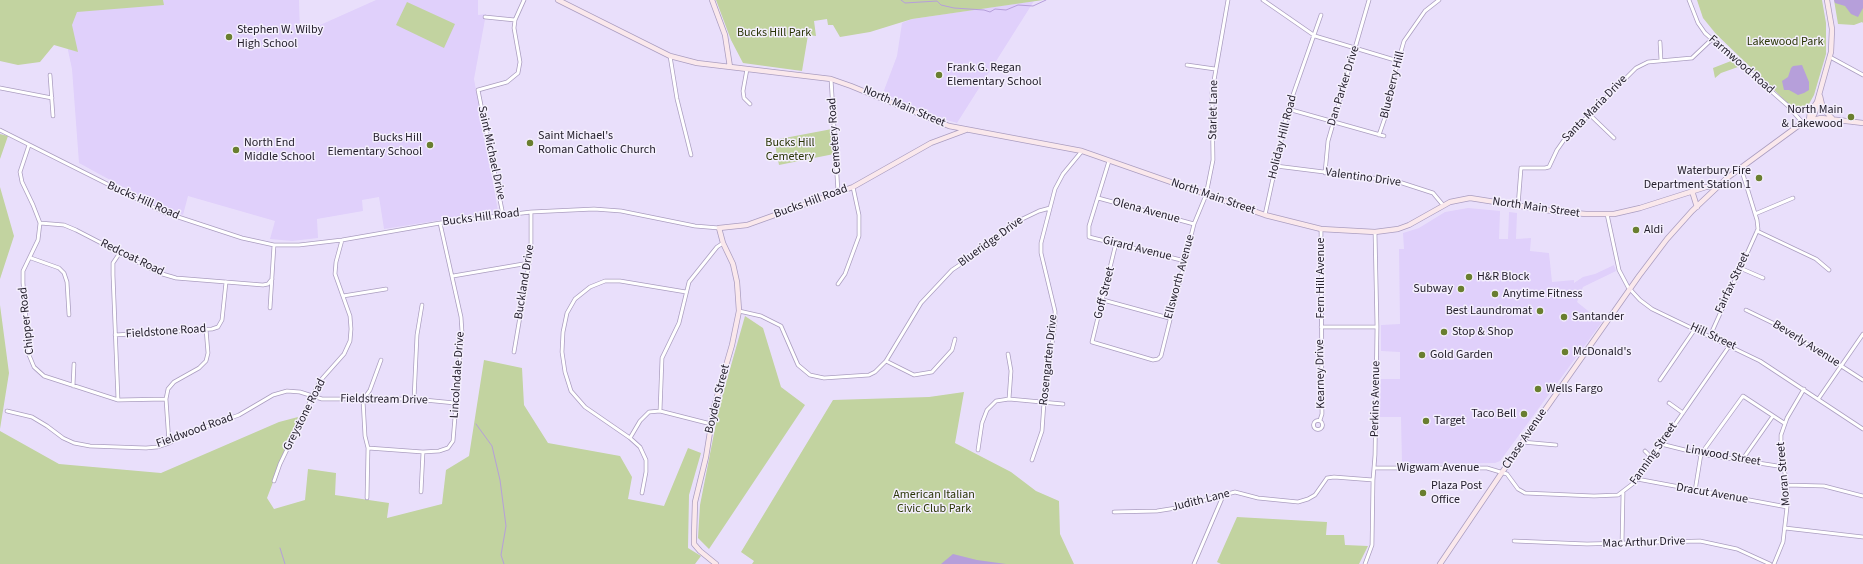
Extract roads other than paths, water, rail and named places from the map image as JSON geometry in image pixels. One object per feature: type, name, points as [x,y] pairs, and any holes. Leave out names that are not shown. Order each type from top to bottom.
[{"type":"main road","name":"North Main Street","points":[[558,0],[670,56],[697,63],[831,79],[949,126],[1082,151],[1264,215],[1321,229],[1375,232],[1400,228],[1443,205],[1460,199],[1470,198],[1576,214],[1607,214],[1634,210],[1692,191],[1706,187],[1718,186],[1802,122],[1809,120],[1834,119],[1863,123]]},
{"type":"main road","points":[[712,0],[725,35],[730,67]]},
{"type":"main road","points":[[1809,120],[1815,113],[1830,57],[1832,34],[1827,0]]},
{"type":"main road","points":[[1820,92],[1823,108],[1828,115],[1834,119]]},
{"type":"main road","name":"Bucks Hill Road","points":[[719,228],[747,225],[853,187],[931,143],[966,130]]},
{"type":"main road","name":"Chase Avenue","points":[[1440,564],[1522,442],[1661,247],[1697,206],[1718,186]]},
{"type":"main road","points":[[1692,191],[1697,206]]},
{"type":"main road","name":"Boyden Street","points":[[716,564],[694,544],[694,536],[695,502],[706,457],[711,424],[740,312],[738,282],[734,264],[723,243],[719,228]]},
{"type":"street","points":[[485,17],[515,20],[524,0]]},
{"type":"street","name":"Starlet Lane","points":[[1206,195],[1213,160],[1212,92],[1228,0]]},
{"type":"street","points":[[1263,0],[1315,36],[1398,60]]},
{"type":"street","name":"Dan Parker Drive","points":[[1325,173],[1328,141],[1369,0]]},
{"type":"street","name":"Blueberry Hill","points":[[1379,135],[1388,109],[1390,90],[1404,40],[1425,11],[1439,0]]},
{"type":"street","name":"Farmwood Road","points":[[1689,0],[1698,23],[1711,40],[1787,105],[1802,122]]},
{"type":"street","name":"Holiday Hill Road","points":[[1264,215],[1288,109],[1321,16]]},
{"type":"street","name":"Saint Michael Drive","points":[[504,216],[478,90],[507,82],[518,73],[520,62],[514,28],[515,20]]},
{"type":"street","name":"Santa Maria Drive","points":[[1518,206],[1521,168],[1549,167],[1562,142],[1638,66],[1648,62],[1692,58],[1711,40]]},
{"type":"street","points":[[1660,42],[1661,61]]},
{"type":"street","points":[[670,56],[677,99],[690,155]]},
{"type":"street","points":[[1830,57],[1863,75]]},
{"type":"street","points":[[1187,65],[1215,69]]},
{"type":"street","points":[[747,69],[742,91],[744,98],[750,104]]},
{"type":"street","points":[[50,75],[53,116]]},
{"type":"street","name":"Cemetery Road","points":[[831,79],[838,192]]},
{"type":"street","points":[[0,88],[52,98]]},
{"type":"street","points":[[1288,109],[1384,136]]},
{"type":"street","points":[[1589,114],[1614,138]]},
{"type":"street","name":"Bucks Hill Road","points":[[0,130],[29,146],[163,212],[242,238],[274,245],[342,240],[440,223],[531,212],[594,209],[621,211],[695,226],[719,228]]},
{"type":"street","points":[[29,146],[20,172],[22,182],[40,223]]},
{"type":"street","name":"Rosengarten Drive","points":[[1032,460],[1042,431],[1044,402],[1055,322],[1055,311],[1041,254],[1042,243],[1055,189],[1063,174],[1082,151]]},
{"type":"street","points":[[1098,198],[1109,160]]},
{"type":"street","name":"Valentino Drive","points":[[1276,166],[1396,181],[1432,193],[1443,205]]},
{"type":"street","points":[[1741,168],[1758,222],[1757,231],[1816,259],[1829,270]]},
{"type":"street","points":[[838,284],[845,274],[859,236],[859,215],[853,187]]},
{"type":"street","name":"Ellsworth Avenue","points":[[1158,359],[1161,356],[1194,224],[1206,195]]},
{"type":"street","name":"Olena Avenue","points":[[1098,198],[1194,224]]},
{"type":"street","name":"Girard Avenue","points":[[1098,198],[1089,226],[1089,237],[1185,261]]},
{"type":"street","points":[[1755,214],[1793,198]]},
{"type":"street","name":"Blueridge Drive","points":[[740,312],[761,316],[781,326],[798,365],[810,375],[824,378],[869,375],[875,372],[886,361],[921,303],[936,285],[952,270],[992,243],[1014,223],[1039,210],[1050,208]]},
{"type":"street","name":"Buckland Drive","points":[[514,352],[531,252],[531,212]]},
{"type":"street","name":"Hill Street","points":[[1607,214],[1618,268],[1630,290],[1650,308],[1760,360],[1819,398],[1863,429]]},
{"type":"street","name":"Redcoat Road","points":[[40,223],[64,225],[159,273],[176,278],[263,285],[268,284],[272,279]]},
{"type":"street","name":"Chipper Road","points":[[40,223],[38,240],[31,258],[23,271],[22,283],[29,354],[34,367],[44,376],[118,400],[166,399]]},
{"type":"street","name":"Lincolndale Drive","points":[[368,448],[423,452],[439,451],[448,448],[453,441],[462,332],[461,317],[453,276],[440,223]]},
{"type":"street","name":"Fern Hill Avenue","points":[[1321,229],[1321,327]]},
{"type":"street","name":"Fairfax Street","points":[[1710,336],[1757,231]]},
{"type":"street","name":"Perkins Avenue","points":[[1365,564],[1372,545],[1377,327],[1375,232]]},
{"type":"street","name":"Greystone Road","points":[[274,481],[280,464],[320,381],[344,354],[350,342],[350,316],[335,274],[336,262],[342,240]]},
{"type":"street","points":[[660,411],[662,358],[679,323],[686,292],[693,276],[717,247],[723,243]]},
{"type":"street","name":"Goff Street","points":[[1116,243],[1104,300],[1092,342],[1153,360],[1158,359]]},
{"type":"street","points":[[270,308],[274,245]]},
{"type":"street","points":[[118,400],[112,275],[113,263],[119,254]]},
{"type":"street","points":[[31,258],[58,268],[64,273],[68,282],[69,315]]},
{"type":"street","points":[[453,276],[529,263]]},
{"type":"street","points":[[1740,268],[1763,278]]},
{"type":"street","points":[[642,493],[646,472],[646,460],[640,447],[630,438],[584,407],[571,391],[565,372],[562,352],[563,332],[567,313],[575,299],[590,287],[605,281],[620,281],[686,292]]},
{"type":"street","name":"Fieldstone Road","points":[[115,335],[218,327],[222,320],[226,282]]},
{"type":"street","points":[[343,296],[386,289]]},
{"type":"street","points":[[1104,300],[1170,318]]},
{"type":"street","points":[[414,399],[417,335],[422,305]]},
{"type":"street","name":"Beverly Avenue","points":[[1746,310],[1781,326],[1863,380]]},
{"type":"street","points":[[1321,327],[1377,327]]},
{"type":"street","name":"Kearney Drive","points":[[1320,420],[1322,414],[1321,327]]},
{"type":"street","points":[[169,443],[166,399],[168,390],[174,382],[200,368],[206,361],[208,353],[206,329]]},
{"type":"street","points":[[1660,380],[1696,329]]},
{"type":"street","points":[[1819,398],[1863,335]]},
{"type":"street","points":[[886,361],[914,375],[932,372],[952,350],[955,338]]},
{"type":"street","name":"Fanning Street","points":[[1502,471],[1510,477],[1518,489],[1525,493],[1615,496],[1623,493],[1637,480],[1651,457],[1730,345]]},
{"type":"street","points":[[1008,354],[1011,371],[1009,399]]},
{"type":"street","points":[[367,498],[368,448],[365,436],[363,400],[370,390],[381,360]]},
{"type":"street","points":[[73,386],[74,364]]},
{"type":"street","name":"Moran Street","points":[[1774,564],[1782,545],[1787,507],[1787,486],[1781,443],[1784,423],[1804,388]]},
{"type":"street","name":"Fieldwood Road","points":[[7,411],[32,417],[63,438],[74,443],[90,446],[146,448],[157,447],[169,443],[185,434],[239,415],[273,395],[288,391],[300,392],[313,397]]},
{"type":"street","points":[[1695,491],[1701,454],[1743,396],[1784,423]]},
{"type":"street","name":"Fieldstream Drive","points":[[313,397],[322,400],[414,399],[455,403]]},
{"type":"street","points":[[978,450],[982,423],[987,410],[996,401],[1009,399],[1063,404]]},
{"type":"street","points":[[1668,403],[1683,413]]},
{"type":"street","points":[[630,438],[640,421],[649,412],[660,411],[711,424]]},
{"type":"street","points":[[1742,460],[1773,416]]},
{"type":"street","points":[[1522,442],[1556,445]]},
{"type":"street","name":"Linwood Street","points":[[1661,444],[1701,454],[1784,467]]},
{"type":"street","points":[[1645,451],[1651,457]]},
{"type":"street","points":[[421,492],[423,452]]},
{"type":"street","name":"Wigwam Avenue","points":[[1374,468],[1483,467],[1502,471]]},
{"type":"street","name":"Judith Lane","points":[[1114,512],[1157,511],[1176,508],[1235,492],[1258,498],[1298,502],[1315,495],[1327,478],[1334,477],[1373,480]]},
{"type":"street","name":"Dracut Avenue","points":[[1637,480],[1787,507]]},
{"type":"street","points":[[1787,486],[1824,486],[1863,496]]},
{"type":"street","points":[[1622,544],[1623,493]]},
{"type":"street","points":[[1194,564],[1223,496]]},
{"type":"street","points":[[1785,528],[1863,537]]},
{"type":"street","name":"Mac Arthur Drive","points":[[1514,541],[1588,544],[1683,541],[1714,543],[1737,549],[1770,564]]},
{"type":"waterway","points":[[901,0],[905,3],[937,1],[941,5],[954,8],[984,10],[990,12],[995,9],[1006,10],[1018,5],[1033,6],[1046,0]]},
{"type":"waterway","points":[[476,424],[492,446],[500,480],[506,526],[501,555],[504,564]]},
{"type":"waterway","points":[[280,548],[285,564]]},
{"type":"place","name":"Stephen W. Wilby High School","points":[[229,37]]},
{"type":"place","name":"Frank G. Regan Elementary School","points":[[939,75]]},
{"type":"place","name":"North Main & Lakewood","points":[[1851,117]]},
{"type":"place","name":"Saint Michael's Roman Catholic Church","points":[[530,143]]},
{"type":"place","name":"Bucks Hill Elementary School","points":[[430,145]]},
{"type":"place","name":"North End Middle School","points":[[236,150]]},
{"type":"place","name":"Waterbury Fire Department Station 1","points":[[1759,178]]},
{"type":"place","name":"Aldi","points":[[1636,230]]},
{"type":"place","name":"H&R Block","points":[[1469,277]]},
{"type":"place","name":"Subway","points":[[1461,289]]},
{"type":"place","name":"Anytime Fitness","points":[[1495,294]]},
{"type":"place","name":"Best Laundromat","points":[[1540,311]]},
{"type":"place","name":"Santander","points":[[1564,317]]},
{"type":"place","name":"Stop & Shop","points":[[1444,332]]},
{"type":"place","name":"McDonald's","points":[[1565,352]]},
{"type":"place","name":"Gold Garden","points":[[1422,355]]},
{"type":"place","name":"Wells Fargo","points":[[1538,389]]},
{"type":"place","name":"Taco Bell","points":[[1524,414]]},
{"type":"place","name":"Target","points":[[1426,421]]},
{"type":"place","name":"Plaza Post Office","points":[[1423,493]]},
{"type":"park label","name":"Bucks Hill Park","points":[[774,33]]},
{"type":"park label","name":"Lakewood Park","points":[[1785,42]]},
{"type":"park label","name":"Bucks Hill Cemetery","points":[[790,150]]},
{"type":"park label","name":"American Italian Civic Club Park","points":[[934,502]]}]
